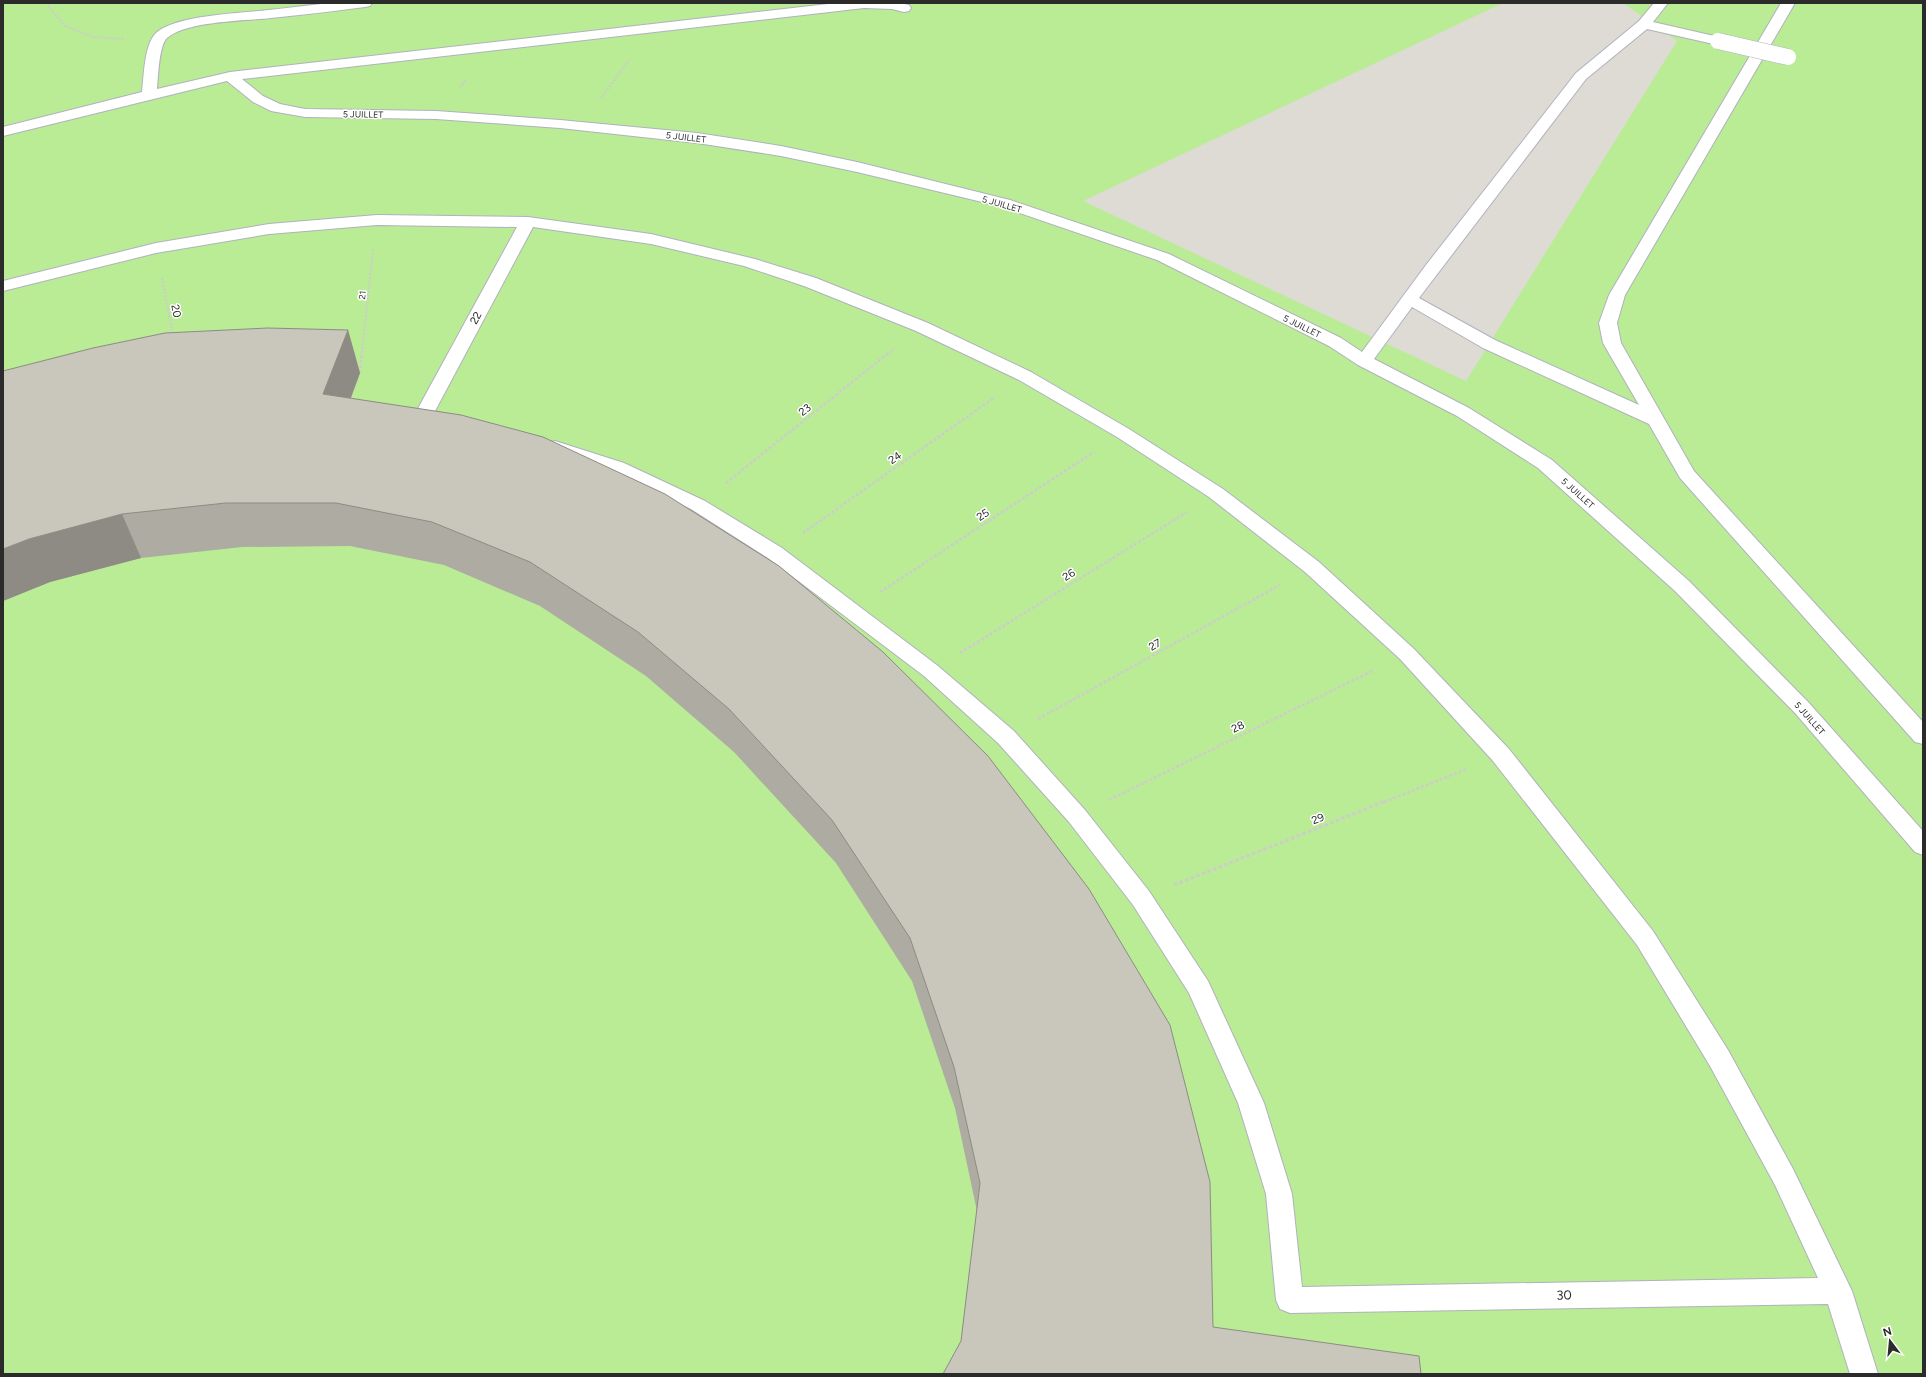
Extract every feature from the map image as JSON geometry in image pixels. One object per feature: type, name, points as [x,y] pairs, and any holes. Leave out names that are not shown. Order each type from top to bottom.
[{"type":"lane","points":[[148,95],[160,36],[172,29],[192,24],[365,3]]},
{"type":"lane","points":[[1788,3],[1617,295],[1608,322],[1612,343],[1687,474],[1923,736]]},
{"type":"lane","points":[[3,132],[230,76],[864,4],[892,5],[904,8]]},
{"type":"lane","points":[[1364,361],[1409,299],[1581,76],[1644,24],[1654,5]]},
{"type":"lane","points":[[1644,24],[1788,57]]},
{"type":"lane","name":"5 JUILLET","points":[[230,76],[258,99],[276,108],[298,112],[436,115],[560,124],[697,138],[781,151],[1004,203],[1163,257],[1335,342],[1364,361],[1463,412],[1545,464],[1682,586],[1802,708],[1923,846]]},
{"type":"lane","points":[[3,286],[156,248],[269,229],[377,220],[528,222],[651,239],[749,262],[810,282],[922,327],[1025,376],[1122,433],[1216,493],[1312,567],[1407,654],[1501,756],[1570,841],[1644,938],[1719,1058],[1784,1176],[1838,1291],[1864,1374]]},
{"type":"lane","name":"22","points":[[468,424],[424,414],[528,222]]},
{"type":"lane","points":[[1409,299],[1489,344],[1656,420]]},
{"type":"lane","points":[[534,440],[617,467],[698,505],[775,553],[852,610],[931,671],[1006,737],[1077,816],[1141,898]]},
{"type":"lane","name":"30","points":[[1141,898],[1199,988],[1251,1103],[1279,1194],[1290,1300],[1838,1291]]},
{"type":"path","points":[[50,3],[49,7],[65,26],[93,37],[119,38],[157,45]]},
{"type":"path","points":[[560,124],[597,102],[653,28]]},
{"type":"path","name":"21","points":[[360,373],[377,220]]},
{"type":"path","name":"20","points":[[156,248],[173,338]]},
{"type":"path","name":"23","points":[[698,505],[922,327]]},
{"type":"path","name":"24","points":[[775,553],[1025,376]]},
{"type":"path","name":"25","points":[[852,610],[1122,433]]},
{"type":"path","name":"26","points":[[931,671],[1216,493]]},
{"type":"path","name":"27","points":[[1006,737],[1312,567]]},
{"type":"path","name":"28","points":[[1077,816],[1407,654]]},
{"type":"path","name":"29","points":[[1141,898],[1501,756]]},
{"type":"green space","points":[[3,3],[1923,3],[1923,1374],[3,1374]]},
{"type":"shaded area","points":[[1503,3],[1623,3],[1677,41],[1466,381],[1083,201]]},
{"type":"building","points":[[268,328],[348,330],[323,394],[461,415],[543,437],[665,494],[779,566],[883,652],[988,756],[1089,889],[1170,1025],[1210,1182],[1213,1327],[1419,1356],[1421,1374],[943,1374],[961,1341],[980,1183],[954,1067],[910,938],[832,820],[729,709],[638,632],[530,562],[432,522],[336,503],[226,503],[122,514],[29,539],[3,549],[3,371],[93,348],[165,333]]}]
